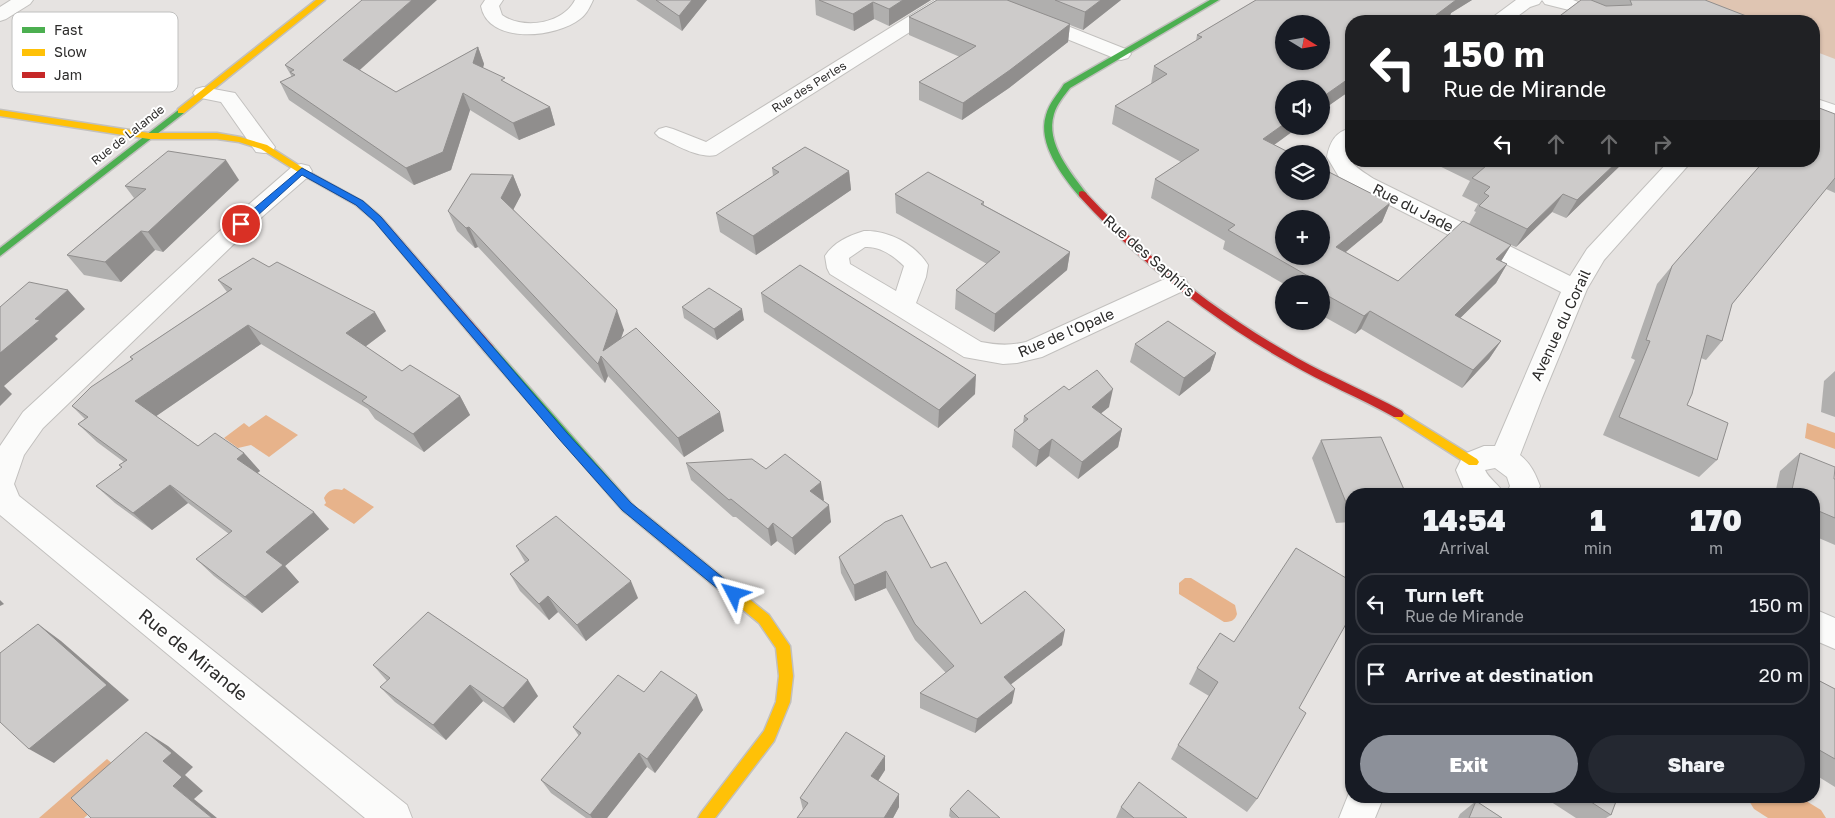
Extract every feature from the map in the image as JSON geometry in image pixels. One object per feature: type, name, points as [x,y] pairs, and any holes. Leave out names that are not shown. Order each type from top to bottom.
[{"type":"street","points":[[0,15],[24,0]]},
{"type":"street","name":"Rue de Lalande","points":[[0,253],[321,0]]},
{"type":"street","points":[[494,0],[490,6],[492,15],[496,20],[506,25],[535,28],[557,23],[575,15],[584,0]]},
{"type":"street","name":"Rue des Perles","points":[[666,133],[708,150],[948,0]]},
{"type":"street","points":[[986,0],[1121,54]]},
{"type":"street","name":"Rue des Saphirs","points":[[1215,0],[1067,86],[1055,103],[1048,122],[1051,145],[1060,167],[1080,194],[1105,220],[1176,284],[1281,353],[1410,421],[1473,462]]},
{"type":"street","points":[[1508,15],[1524,3],[1533,0]]},
{"type":"street","points":[[1551,0],[1575,6],[1597,15]]},
{"type":"street","points":[[203,93],[228,97],[264,147]]},
{"type":"street","points":[[1820,106],[1835,112]]},
{"type":"street","points":[[0,113],[149,136],[217,136],[264,147],[359,203],[378,219],[626,507],[764,619],[782,646],[786,676],[784,702],[768,736],[706,818]]},
{"type":"street","name":"Rue du Jade","points":[[1345,139],[1340,143],[1338,157],[1347,172],[1366,184],[1575,289]]},
{"type":"street","name":"Avenue du Corail","points":[[1504,460],[1528,398],[1575,289],[1594,255],[1675,167]]},
{"type":"street","name":"Rue de Mirande","points":[[302,171],[255,211],[33,420],[13,446],[4,465],[0,484],[8,504],[394,818]]},
{"type":"street","name":"Rue de l'Opale","points":[[902,307],[973,350],[996,356],[1015,355],[1033,350],[1176,284]]},
{"type":"street","points":[[1483,488],[1473,478],[1470,471],[1473,462],[1478,458],[1488,456],[1504,460],[1520,472],[1526,488]]},
{"type":"street","points":[[1820,627],[1835,634]]},
{"type":"street","points":[[1357,818],[1363,803]]},
{"type":"shaded area","points":[[1675,0],[1835,0],[1835,59],[1820,53],[1820,15],[1716,15]]},
{"type":"shaded area","points":[[266,415],[298,435],[269,457],[251,445],[238,448],[224,438],[244,423],[249,427]]},
{"type":"shaded area","points":[[1807,423],[1835,433],[1835,449],[1805,438]]},
{"type":"shaded area","points":[[344,488],[374,507],[354,524],[324,505],[326,503],[324,498],[327,493]]},
{"type":"shaded area","points":[[1185,578],[1191,578],[1235,605],[1237,614],[1234,620],[1224,622],[1179,594],[1179,583]]},
{"type":"shaded area","points":[[107,759],[129,778],[84,818],[39,818]]},
{"type":"shaded area","points":[[1750,803],[1810,803],[1821,810],[1826,818],[1768,818],[1754,809]]},
{"type":"building","points":[[362,0],[412,0],[343,60],[396,92],[478,47],[473,63],[505,78],[501,80],[550,107],[513,123],[463,93],[443,152],[406,168],[280,82],[295,75],[290,72],[294,70],[285,65]]},
{"type":"building","points":[[656,0],[692,0],[679,16]]},
{"type":"building","points":[[819,0],[903,0],[889,9],[873,2],[853,14]]},
{"type":"building","points":[[937,0],[1007,0],[1070,24],[963,103],[919,82],[976,46],[909,17]]},
{"type":"building","points":[[1055,0],[1101,0],[1085,12]]},
{"type":"building","points":[[1256,0],[1456,0],[1436,15],[1345,15],[1345,81],[1330,92],[1330,80],[1275,80],[1275,130],[1263,139],[1275,145],[1275,200],[1330,200],[1330,173],[1390,203],[1336,247],[1398,281],[1463,221],[1511,245],[1496,259],[1507,264],[1455,315],[1501,341],[1473,370],[1370,311],[1364,316],[1330,297],[1330,275],[1306,275],[1289,265],[1330,265],[1330,210],[1275,210],[1275,257],[1228,230],[1235,225],[1155,179],[1199,150],[1115,106],[1167,74],[1154,66],[1202,37],[1197,35]]},
{"type":"building","points":[[1581,0],[1591,0],[1606,6],[1632,5],[1630,0],[1705,0],[1744,15],[1561,15]]},
{"type":"building","points":[[1820,108],[1835,114],[1835,178],[1732,304],[1722,341],[1707,335],[1692,394],[1687,405],[1728,423],[1717,460],[1619,417],[1650,341],[1646,340],[1672,266],[1759,167],[1820,167]]},
{"type":"building","points":[[805,147],[849,171],[753,236],[716,213],[779,172],[772,168]]},
{"type":"building","points":[[168,151],[226,160],[148,232],[141,231],[105,262],[67,255],[146,189],[125,186]]},
{"type":"building","points":[[1485,167],[1612,167],[1577,200],[1563,194],[1527,229],[1479,206],[1489,196],[1484,193],[1490,187],[1472,178]]},
{"type":"building","points":[[928,172],[984,202],[981,204],[1070,252],[995,314],[956,290],[1000,252],[895,194]]},
{"type":"building","points":[[471,174],[513,175],[501,198],[617,310],[603,351],[636,328],[720,412],[678,438],[601,356],[598,364],[469,227],[466,228],[448,211]]},
{"type":"building","points":[[253,258],[269,267],[277,262],[375,312],[346,333],[402,371],[410,365],[460,396],[413,434],[362,401],[367,397],[248,325],[135,401],[198,446],[215,433],[244,453],[237,459],[314,512],[266,552],[283,565],[245,597],[196,559],[232,531],[170,485],[133,513],[96,486],[122,467],[119,465],[127,460],[78,424],[88,417],[72,406],[91,387],[133,359],[130,357],[232,289],[218,280]]},
{"type":"building","points":[[800,265],[976,375],[939,410],[761,293]]},
{"type":"building","points":[[29,282],[68,290],[35,319],[40,320],[0,353],[0,307]]},
{"type":"building","points":[[709,288],[742,309],[714,329],[682,307]]},
{"type":"building","points":[[1168,321],[1216,353],[1184,378],[1135,344]]},
{"type":"building","points":[[1097,370],[1113,389],[1092,407],[1122,429],[1082,462],[1052,439],[1039,450],[1014,430],[1028,419],[1024,416],[1064,386],[1069,390]]},
{"type":"building","points":[[1381,437],[1403,488],[1345,488],[1345,500],[1321,440]]},
{"type":"building","points":[[1800,453],[1835,467],[1835,518],[1820,512],[1820,488],[1792,488]]},
{"type":"building","points":[[785,454],[821,482],[810,491],[829,505],[792,538],[773,523],[768,529],[731,499],[729,500],[686,463],[752,459],[766,469]]},
{"type":"building","points":[[902,515],[931,568],[946,562],[981,624],[1025,591],[1065,630],[1004,677],[1015,689],[977,719],[920,693],[954,666],[915,624],[886,571],[854,585],[839,557],[885,522]]},
{"type":"building","points":[[556,516],[631,581],[577,625],[548,596],[539,604],[510,574],[529,560],[516,546]]},
{"type":"building","points":[[1296,548],[1345,577],[1345,626],[1299,708],[1306,713],[1257,799],[1178,745],[1218,682],[1197,668],[1220,633],[1234,642]]},
{"type":"building","points":[[428,612],[528,680],[503,708],[470,685],[433,725],[380,687],[390,678],[373,665]]},
{"type":"building","points":[[38,624],[107,685],[29,749],[0,722],[0,653]]},
{"type":"building","points":[[661,671],[697,695],[647,759],[639,753],[590,815],[541,780],[581,733],[573,727],[618,675],[644,692]]},
{"type":"building","points":[[1820,681],[1835,689],[1835,759],[1820,750]]},
{"type":"building","points":[[146,732],[172,753],[163,761],[182,777],[173,786],[212,818],[91,818],[71,798]]},
{"type":"building","points":[[846,732],[885,756],[871,776],[899,794],[884,818],[797,818],[808,803],[800,798]]},
{"type":"building","points":[[1139,782],[1187,818],[1134,818],[1121,807]]},
{"type":"building","points":[[968,790],[1000,818],[959,818],[950,809]]},
{"type":"building","points":[[1475,803],[1479,803],[1502,818],[1469,818]]},
{"type":"building","points":[[1593,803],[1615,803],[1611,815]]},
{"type":"traffic: fast","points":[[1082,194],[1063,168],[1053,147],[1048,126],[1052,108],[1067,86],[1215,0]]},
{"type":"traffic: fast","points":[[0,253],[181,111]]},
{"type":"traffic: fast","points":[[489,349],[627,507],[637,515]]},
{"type":"traffic: slow","points":[[181,111],[321,0]]},
{"type":"traffic: slow","points":[[0,113],[149,136],[217,136],[240,140],[264,147],[309,175]]},
{"type":"traffic: slow","points":[[1398,414],[1473,462]]},
{"type":"traffic: slow","points":[[637,515],[764,619],[783,646],[786,676],[783,702],[769,736],[706,818]]},
{"type":"traffic: jam","points":[[309,175],[359,203],[378,219],[489,349]]},
{"type":"traffic: jam","points":[[1082,194],[1126,240],[1200,301],[1253,337],[1294,361],[1398,414]]},
{"type":"route","points":[[241,224],[302,171],[359,203],[378,219],[626,507],[734,594]]}]
